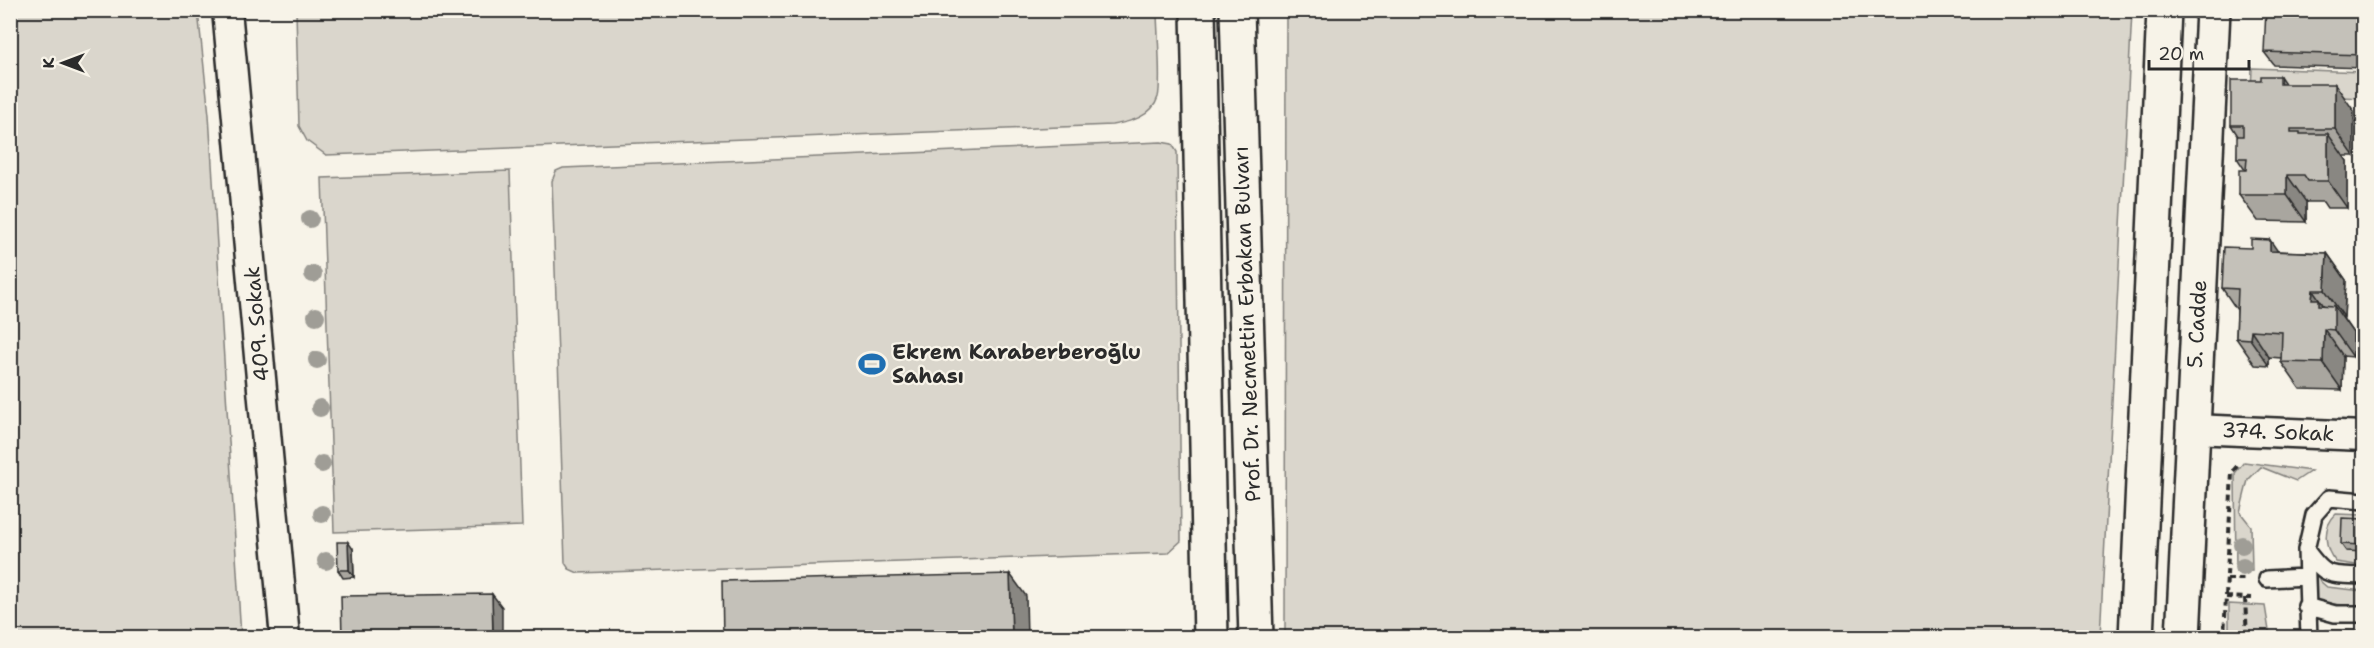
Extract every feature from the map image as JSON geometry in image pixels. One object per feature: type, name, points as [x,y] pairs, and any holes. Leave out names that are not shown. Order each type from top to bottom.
[{"type":"main road","name":"Prof. Dr. Necmettin Erbakan Bulvarı","points":[[1198,10],[1211,638]]},
{"type":"main road","name":"Prof. Dr. Necmettin Erbakan Bulvarı","points":[[1237,10],[1256,638]]},
{"type":"main road","points":[[2136,638],[2164,10]]},
{"type":"main road","name":"5. Cadde","points":[[2183,638],[2213,10]]},
{"type":"street","name":"409. Sokak","points":[[227,10],[285,638]]},
{"type":"street","name":"374. Sokak","points":[[2192,429],[2364,436]]},
{"type":"lane","points":[[2309,638],[2306,606],[2306,550],[2314,515],[2329,498],[2364,501]]},
{"type":"lane","points":[[2306,550],[2320,569],[2327,574],[2364,576]]},
{"type":"lane","points":[[2267,579],[2306,577]]},
{"type":"lane","points":[[2306,606],[2335,614],[2364,614]]},
{"type":"path","points":[[2224,638],[2232,472],[2247,456]]},
{"type":"path","points":[[2245,598],[2247,638]]},
{"type":"shaded area","points":[[10,11],[198,11],[209,115],[241,637],[11,637]]},
{"type":"shaded area","points":[[296,11],[1157,11],[1159,90],[1155,104],[1146,114],[1112,125],[326,155],[307,141],[299,126]]},
{"type":"shaded area","points":[[1286,11],[2132,11],[2100,637],[1285,637]]},
{"type":"shaded area","points":[[2252,68],[2363,72],[2363,98],[2251,93]]},
{"type":"shaded area","name":"Ekrem Karaberberoğlu Sahası","points":[[1161,142],[1172,144],[1177,152],[1181,541],[1168,553],[578,573],[569,569],[565,563],[552,181],[556,171],[563,168]]},
{"type":"shaded area","points":[[510,171],[522,526],[334,532],[322,178]]},
{"type":"shaded area","points":[[2244,462],[2311,471],[2296,481],[2261,467],[2248,480],[2240,512],[2251,526],[2252,571],[2236,572],[2235,473]]},
{"type":"shaded area","points":[[2336,514],[2363,515],[2363,566],[2336,562],[2332,557],[2326,538],[2328,525]]},
{"type":"shaded area","points":[[2312,562],[2320,581],[2327,587],[2363,591],[2363,606],[2312,603]]},
{"type":"shaded area","points":[[2229,604],[2265,606],[2270,637],[2229,637]]},
{"type":"shaded area","points":[[2326,630],[2363,631],[2363,637],[2323,638]]},
{"type":"building","points":[[2266,10],[2364,10],[2364,55],[2264,52]]},
{"type":"building","points":[[2261,76],[2280,76],[2280,84],[2335,84],[2335,129],[2291,129],[2291,132],[2300,132],[2300,134],[2328,134],[2328,181],[2308,181],[2304,175],[2287,175],[2287,195],[2239,195],[2239,170],[2246,170],[2247,158],[2237,158],[2237,136],[2243,136],[2243,125],[2231,125],[2231,80],[2261,80]]},
{"type":"building","points":[[2251,239],[2270,240],[2270,251],[2327,253],[2325,290],[2313,290],[2312,299],[2319,299],[2319,305],[2334,306],[2334,330],[2324,329],[2323,363],[2281,362],[2282,332],[2251,330],[2250,339],[2236,338],[2238,289],[2222,288],[2224,247],[2251,248]]},
{"type":"building","points":[[2359,275],[2364,275],[2364,306],[2358,306]]},
{"type":"building","points":[[2342,518],[2364,519],[2364,545],[2341,544]]},
{"type":"building","points":[[337,542],[348,542],[349,570],[338,570]]},
{"type":"building","points":[[1010,574],[1012,638],[723,638],[722,581]]},
{"type":"building","points":[[492,594],[493,638],[342,638],[341,596]]},
{"type":"building","points":[[2364,629],[2364,638],[2358,638]]},
{"type":"place","name":"Ekrem Karaberberoğlu Sahası","points":[[872,364]]}]
